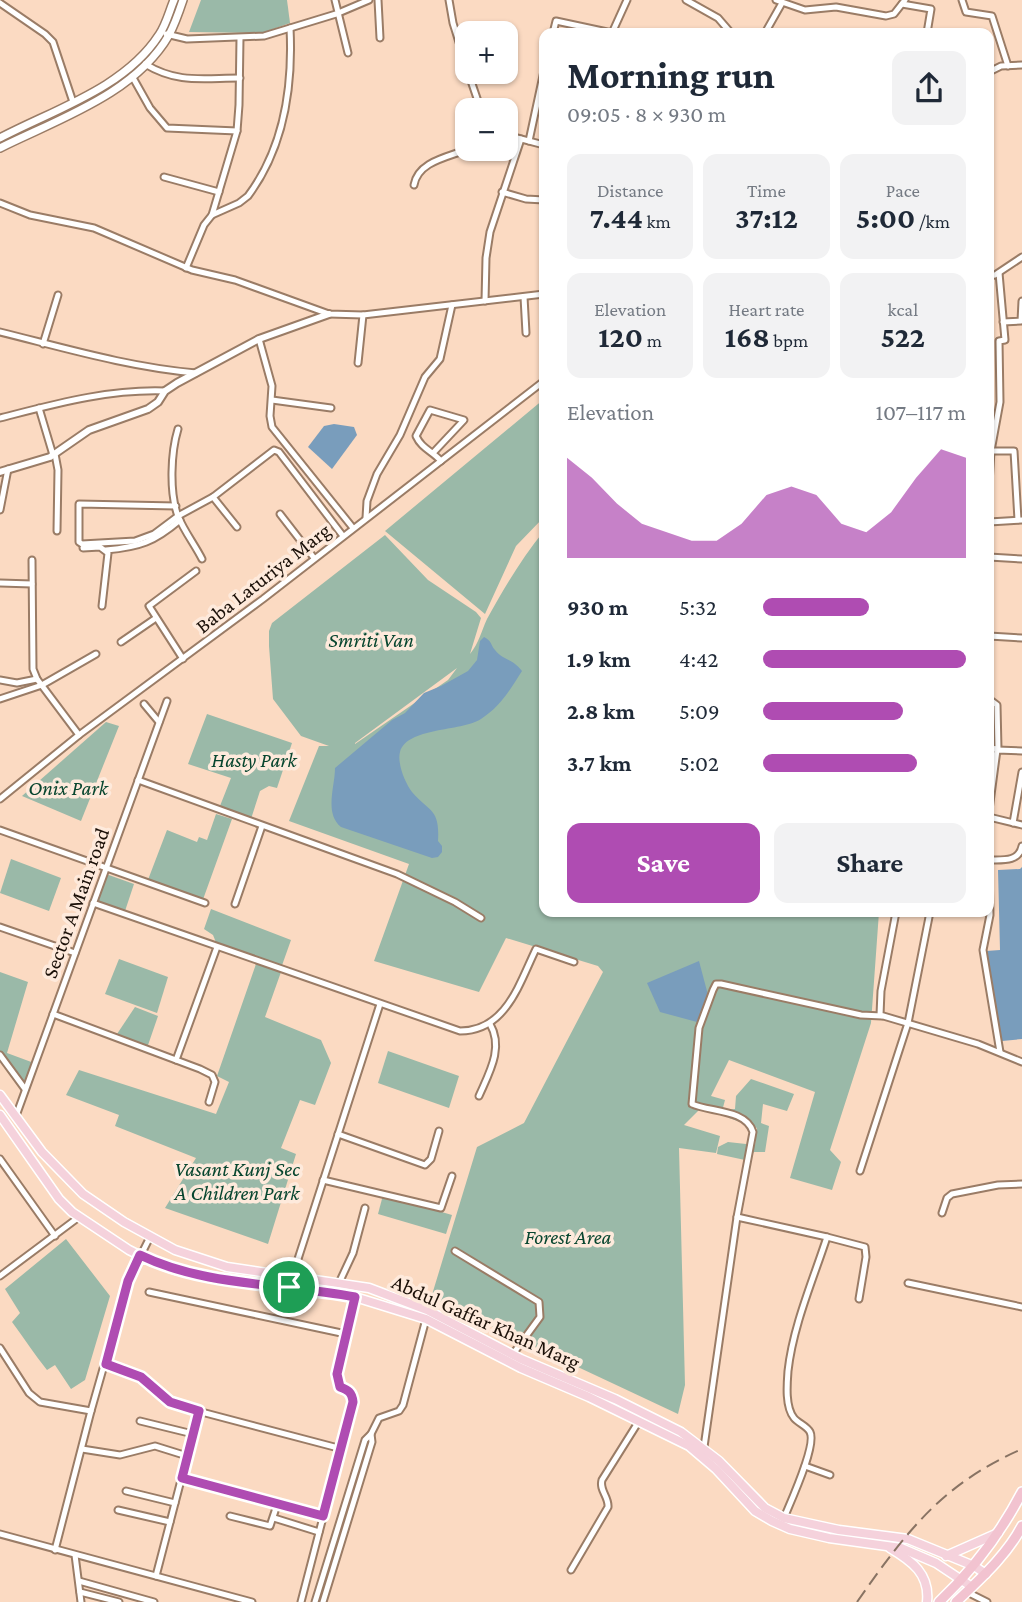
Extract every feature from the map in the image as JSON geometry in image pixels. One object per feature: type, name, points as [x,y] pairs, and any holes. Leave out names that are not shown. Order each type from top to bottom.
[{"type":"highway","points":[[939,1602],[974,1566],[1000,1531],[1022,1492]]},
{"type":"highway","points":[[956,1602],[986,1574],[1022,1526]]},
{"type":"main road","points":[[0,138],[102,88],[126,71],[165,33],[174,0]]},
{"type":"main road","points":[[0,148],[97,100],[132,76],[145,64],[183,0]]},
{"type":"main road","name":"Abdul Gaffar Khan Marg","points":[[0,1095],[42,1152],[83,1194],[150,1237],[184,1254],[216,1264],[369,1289],[427,1310],[513,1354],[626,1404],[681,1432],[704,1447],[765,1508],[784,1518],[839,1530],[908,1539],[974,1566],[986,1574]]},
{"type":"main road","name":"Abdul Gaffar Khan Marg","points":[[0,1115],[59,1199],[79,1217],[140,1255],[176,1270],[355,1297],[426,1319],[521,1368],[690,1447],[712,1465],[755,1511],[772,1521],[790,1529],[901,1548],[936,1563],[962,1580],[969,1590]]},
{"type":"main road","points":[[946,1556],[1000,1531]]},
{"type":"main road","points":[[889,1547],[909,1559],[922,1573],[927,1602]]},
{"type":"street","points":[[335,0],[348,53]]},
{"type":"street","points":[[165,33],[187,38],[270,35],[337,14],[369,0]]},
{"type":"street","points":[[378,0],[380,38]]},
{"type":"street","points":[[449,0],[455,29]]},
{"type":"street","points":[[614,28],[626,0]]},
{"type":"street","points":[[686,0],[710,12],[726,28]]},
{"type":"street","points":[[962,0],[966,12],[992,16],[1008,66]]},
{"type":"street","points":[[767,28],[779,1],[805,10],[836,7],[886,16],[894,14],[904,2],[931,9],[929,28]]},
{"type":"street","points":[[0,3],[53,42],[72,102]]},
{"type":"street","points":[[554,28],[556,21],[589,28]]},
{"type":"street","points":[[212,215],[248,197],[278,139],[288,86],[290,28]]},
{"type":"street","points":[[186,268],[204,225],[212,215],[237,131],[240,38]]},
{"type":"street","points":[[145,64],[174,78],[240,78]]},
{"type":"street","points":[[994,70],[1001,66],[1022,65]]},
{"type":"street","points":[[132,76],[150,108],[167,128],[237,131]]},
{"type":"street","points":[[529,141],[539,94]]},
{"type":"street","points":[[518,138],[539,144]]},
{"type":"street","points":[[485,302],[487,250],[502,192],[521,139]]},
{"type":"street","points":[[414,186],[417,175],[426,167],[455,155]]},
{"type":"street","points":[[164,177],[219,191]]},
{"type":"street","points":[[502,192],[539,200]]},
{"type":"street","points":[[0,203],[37,216],[94,228],[186,268],[234,280],[329,314],[363,315],[539,295]]},
{"type":"street","points":[[994,274],[1022,257]]},
{"type":"street","points":[[994,431],[1000,402],[999,341],[1005,340],[999,273]]},
{"type":"street","points":[[43,344],[58,295]]},
{"type":"street","points":[[524,297],[526,333]]},
{"type":"street","points":[[1003,323],[1021,321],[1022,301]]},
{"type":"street","points":[[366,518],[367,501],[377,474],[400,435],[425,377],[440,359],[452,306]]},
{"type":"street","points":[[0,418],[83,397],[165,391],[259,339],[329,314]]},
{"type":"street","points":[[358,363],[363,315]]},
{"type":"street","points":[[0,332],[136,365],[199,373]]},
{"type":"street","points":[[259,339],[272,386],[270,415],[276,434],[353,528]]},
{"type":"street","name":"Baba Laturiya Marg","points":[[0,799],[79,735],[183,659],[539,385]]},
{"type":"street","points":[[0,472],[54,454],[89,430],[148,409],[158,402],[165,391]]},
{"type":"street","points":[[994,396],[999,396]]},
{"type":"street","points":[[272,400],[331,408]]},
{"type":"street","points":[[39,408],[58,470],[57,531]]},
{"type":"street","points":[[433,453],[464,420],[430,410],[416,436],[420,446],[441,461]]},
{"type":"street","points":[[178,429],[173,455],[176,506],[179,518],[202,559]]},
{"type":"street","points":[[176,506],[79,504],[78,539],[82,544],[135,541],[154,534],[213,497],[274,450],[279,452],[343,536]]},
{"type":"street","points":[[994,451],[1014,451],[1020,520],[994,522]]},
{"type":"street","points":[[0,510],[8,469]]},
{"type":"street","points":[[213,497],[237,527]]},
{"type":"street","points":[[280,514],[314,558]]},
{"type":"street","points":[[83,548],[100,547],[106,550],[132,547],[155,540],[179,518]]},
{"type":"street","points":[[103,606],[106,550]]},
{"type":"street","points":[[994,557],[1022,559]]},
{"type":"street","points":[[32,560],[32,662],[40,682],[79,735]]},
{"type":"street","points":[[183,659],[150,609],[150,603],[196,570]]},
{"type":"street","points":[[0,583],[32,584]]},
{"type":"street","points":[[121,642],[156,618]]},
{"type":"street","points":[[994,636],[1022,638]]},
{"type":"street","points":[[0,699],[96,654]]},
{"type":"street","points":[[0,680],[40,682]]},
{"type":"street","name":"Sector A Main road","points":[[15,1117],[167,701]]},
{"type":"street","points":[[994,703],[997,705],[998,749],[994,776]]},
{"type":"street","points":[[144,704],[159,722]]},
{"type":"street","points":[[994,749],[1022,751]]},
{"type":"street","points":[[1013,823],[1022,772]]},
{"type":"street","points":[[138,780],[397,874],[455,902],[481,918]]},
{"type":"street","points":[[994,818],[1022,825],[1022,834]]},
{"type":"street","points":[[235,904],[262,826]]},
{"type":"street","points":[[0,830],[205,904]]},
{"type":"street","points":[[994,860],[1016,858],[1022,846]]},
{"type":"street","points":[[93,903],[460,1031],[471,1031],[498,1019],[511,1000],[536,949],[575,962]]},
{"type":"street","points":[[882,1016],[878,1010],[895,917]]},
{"type":"street","points":[[860,1171],[908,1023],[929,917]]},
{"type":"street","points":[[990,917],[983,950],[1000,1052]]},
{"type":"street","points":[[0,927],[75,953]]},
{"type":"street","points":[[176,1060],[217,947]]},
{"type":"street","points":[[704,1447],[737,1217],[752,1137],[752,1127],[740,1118],[694,1106],[692,1102],[699,1028],[715,986],[721,984],[861,1015],[882,1016],[1000,1052],[1022,1062]]},
{"type":"street","points":[[289,1287],[380,1004]]},
{"type":"street","points":[[53,1014],[200,1069],[214,1078],[209,1102]]},
{"type":"street","points":[[479,1096],[495,1053],[496,1042],[489,1024]]},
{"type":"street","points":[[0,1055],[25,1089]]},
{"type":"street","points":[[338,1134],[425,1164],[431,1159],[439,1131]]},
{"type":"street","points":[[0,1159],[55,1236]]},
{"type":"street","points":[[323,1180],[441,1208],[452,1176]]},
{"type":"street","points":[[942,1213],[947,1198],[952,1194],[998,1185],[1022,1184]]},
{"type":"street","points":[[339,1283],[353,1253],[365,1208]]},
{"type":"street","points":[[0,1276],[79,1217]]},
{"type":"street","points":[[737,1217],[865,1247],[866,1257],[859,1298]]},
{"type":"street","points":[[55,1550],[128,1281],[150,1237]]},
{"type":"street","points":[[784,1518],[805,1466],[811,1432],[796,1420],[790,1410],[788,1371],[799,1323],[827,1237]]},
{"type":"street","points":[[455,1251],[539,1302],[540,1317],[513,1354]]},
{"type":"street","points":[[908,1283],[1022,1307]]},
{"type":"street","points":[[149,1292],[346,1334]]},
{"type":"street","points":[[301,1602],[353,1402],[348,1390],[340,1387],[337,1382],[338,1364],[355,1297]]},
{"type":"street","points":[[315,1602],[365,1440],[379,1418],[399,1410],[403,1405],[426,1319]]},
{"type":"street","points":[[0,1348],[29,1393],[40,1402],[91,1411]]},
{"type":"street","points":[[106,1364],[141,1377],[170,1402],[342,1449]]},
{"type":"street","points":[[156,1576],[199,1411]]},
{"type":"street","points":[[140,1421],[193,1434]]},
{"type":"street","points":[[571,1570],[608,1507],[601,1483],[639,1421]]},
{"type":"street","points":[[323,1602],[372,1442],[371,1434]]},
{"type":"street","points":[[82,1449],[120,1455],[155,1446],[187,1456]]},
{"type":"street","points":[[805,1466],[830,1475]]},
{"type":"street","points":[[182,1478],[323,1516]]},
{"type":"street","points":[[125,1491],[175,1503]]},
{"type":"street","points":[[230,1516],[268,1527],[274,1518],[278,1502]]},
{"type":"street","points":[[118,1510],[170,1522]]},
{"type":"street","points":[[274,1518],[319,1532]]},
{"type":"street","points":[[0,1534],[252,1602]]},
{"type":"street","points":[[75,1555],[81,1602]]},
{"type":"street","points":[[79,1581],[154,1602]]},
{"type":"street","points":[[969,1590],[987,1602]]},
{"type":"street","points":[[80,1592],[119,1602]]},
{"type":"green space","points":[[201,0],[287,0],[290,23],[262,33],[189,32]]},
{"type":"green space","points":[[539,403],[539,522],[516,546],[485,614],[385,531]]},
{"type":"green space","name":"Forest Area","points":[[385,535],[428,580],[481,618],[470,654],[487,619],[539,538],[539,917],[879,917],[871,1023],[830,1150],[841,1162],[832,1190],[790,1178],[815,1092],[729,1060],[711,1096],[725,1100],[721,1115],[700,1109],[684,1125],[720,1136],[716,1153],[679,1148],[685,1385],[678,1414],[431,1298],[477,1147],[524,1123],[603,972],[598,966],[506,938],[479,992],[374,961],[409,864],[289,821],[319,746],[329,746],[301,736],[273,699],[269,646],[272,623]],"holes":[[[457,668],[448,680],[355,743]]]},
{"type":"green space","name":"Hasty Park","points":[[207,714],[292,743],[277,788],[269,786],[260,791],[250,822],[218,811],[231,778],[188,764]]},
{"type":"green space","name":"Onix Park","points":[[106,722],[119,726],[81,821],[22,796]]},
{"type":"green space","points":[[216,814],[232,819],[201,905],[146,885],[167,830],[197,842],[199,837],[207,840]]},
{"type":"green space","points":[[11,859],[61,878],[49,911],[0,893]]},
{"type":"green space","points":[[106,874],[134,884],[123,917],[94,907]]},
{"type":"green space","points":[[211,909],[291,940],[280,971],[219,950],[213,935],[204,929]]},
{"type":"green space","points":[[119,959],[168,977],[157,1013],[105,994]]},
{"type":"green space","name":"Vasant Kunj Sec A Children Park","points":[[256,964],[281,972],[265,1017],[321,1040],[331,1063],[315,1105],[300,1100],[281,1148],[296,1154],[268,1244],[165,1208],[196,1158],[115,1126],[119,1115],[66,1095],[79,1070],[216,1114],[229,1082],[217,1076]]},
{"type":"green space","points":[[0,972],[28,982],[7,1053],[34,1063],[24,1091],[0,1057]]},
{"type":"green space","points":[[135,1007],[158,1016],[146,1051],[113,1040]]},
{"type":"green space","points":[[388,1051],[459,1076],[449,1108],[378,1083]]},
{"type":"green space","points":[[751,1079],[794,1094],[787,1111],[763,1104],[761,1123],[769,1126],[765,1152],[754,1152],[745,1160],[717,1154],[718,1147],[728,1142],[755,1145],[757,1128],[729,1118],[725,1110],[735,1109],[736,1096]]},
{"type":"green space","points":[[383,1195],[452,1215],[446,1234],[378,1214]]},
{"type":"green space","points":[[66,1239],[110,1296],[85,1380],[71,1389],[55,1365],[47,1370],[12,1322],[20,1313],[5,1289]]},
{"type":"water","points":[[334,424],[354,427],[357,435],[332,469],[308,447],[324,426]]},
{"type":"water","points":[[484,637],[498,654],[522,671],[509,691],[494,709],[481,719],[413,738],[405,744],[399,757],[412,792],[435,816],[442,852],[438,857],[432,858],[341,827],[333,815],[332,807],[335,768],[392,720],[405,713],[424,693],[468,671],[477,660],[480,641]]},
{"type":"water","points":[[1022,867],[1022,1039],[1002,1041],[986,951],[1000,950],[998,870]]},
{"type":"water","points":[[699,961],[708,995],[697,1022],[660,1012],[647,983]]},
{"type":"railway","points":[[857,1602],[892,1553],[928,1512],[969,1478],[1022,1449]]},
{"type":"route","points":[[140,1255],[176,1270],[289,1287],[355,1297],[337,1374],[337,1382],[352,1395],[353,1402],[323,1516],[182,1478],[199,1411],[175,1405],[152,1389],[141,1377],[106,1364],[128,1281],[140,1255]]},
{"type":"park label","name":"Smriti Van","points":[[371,640]]}]
